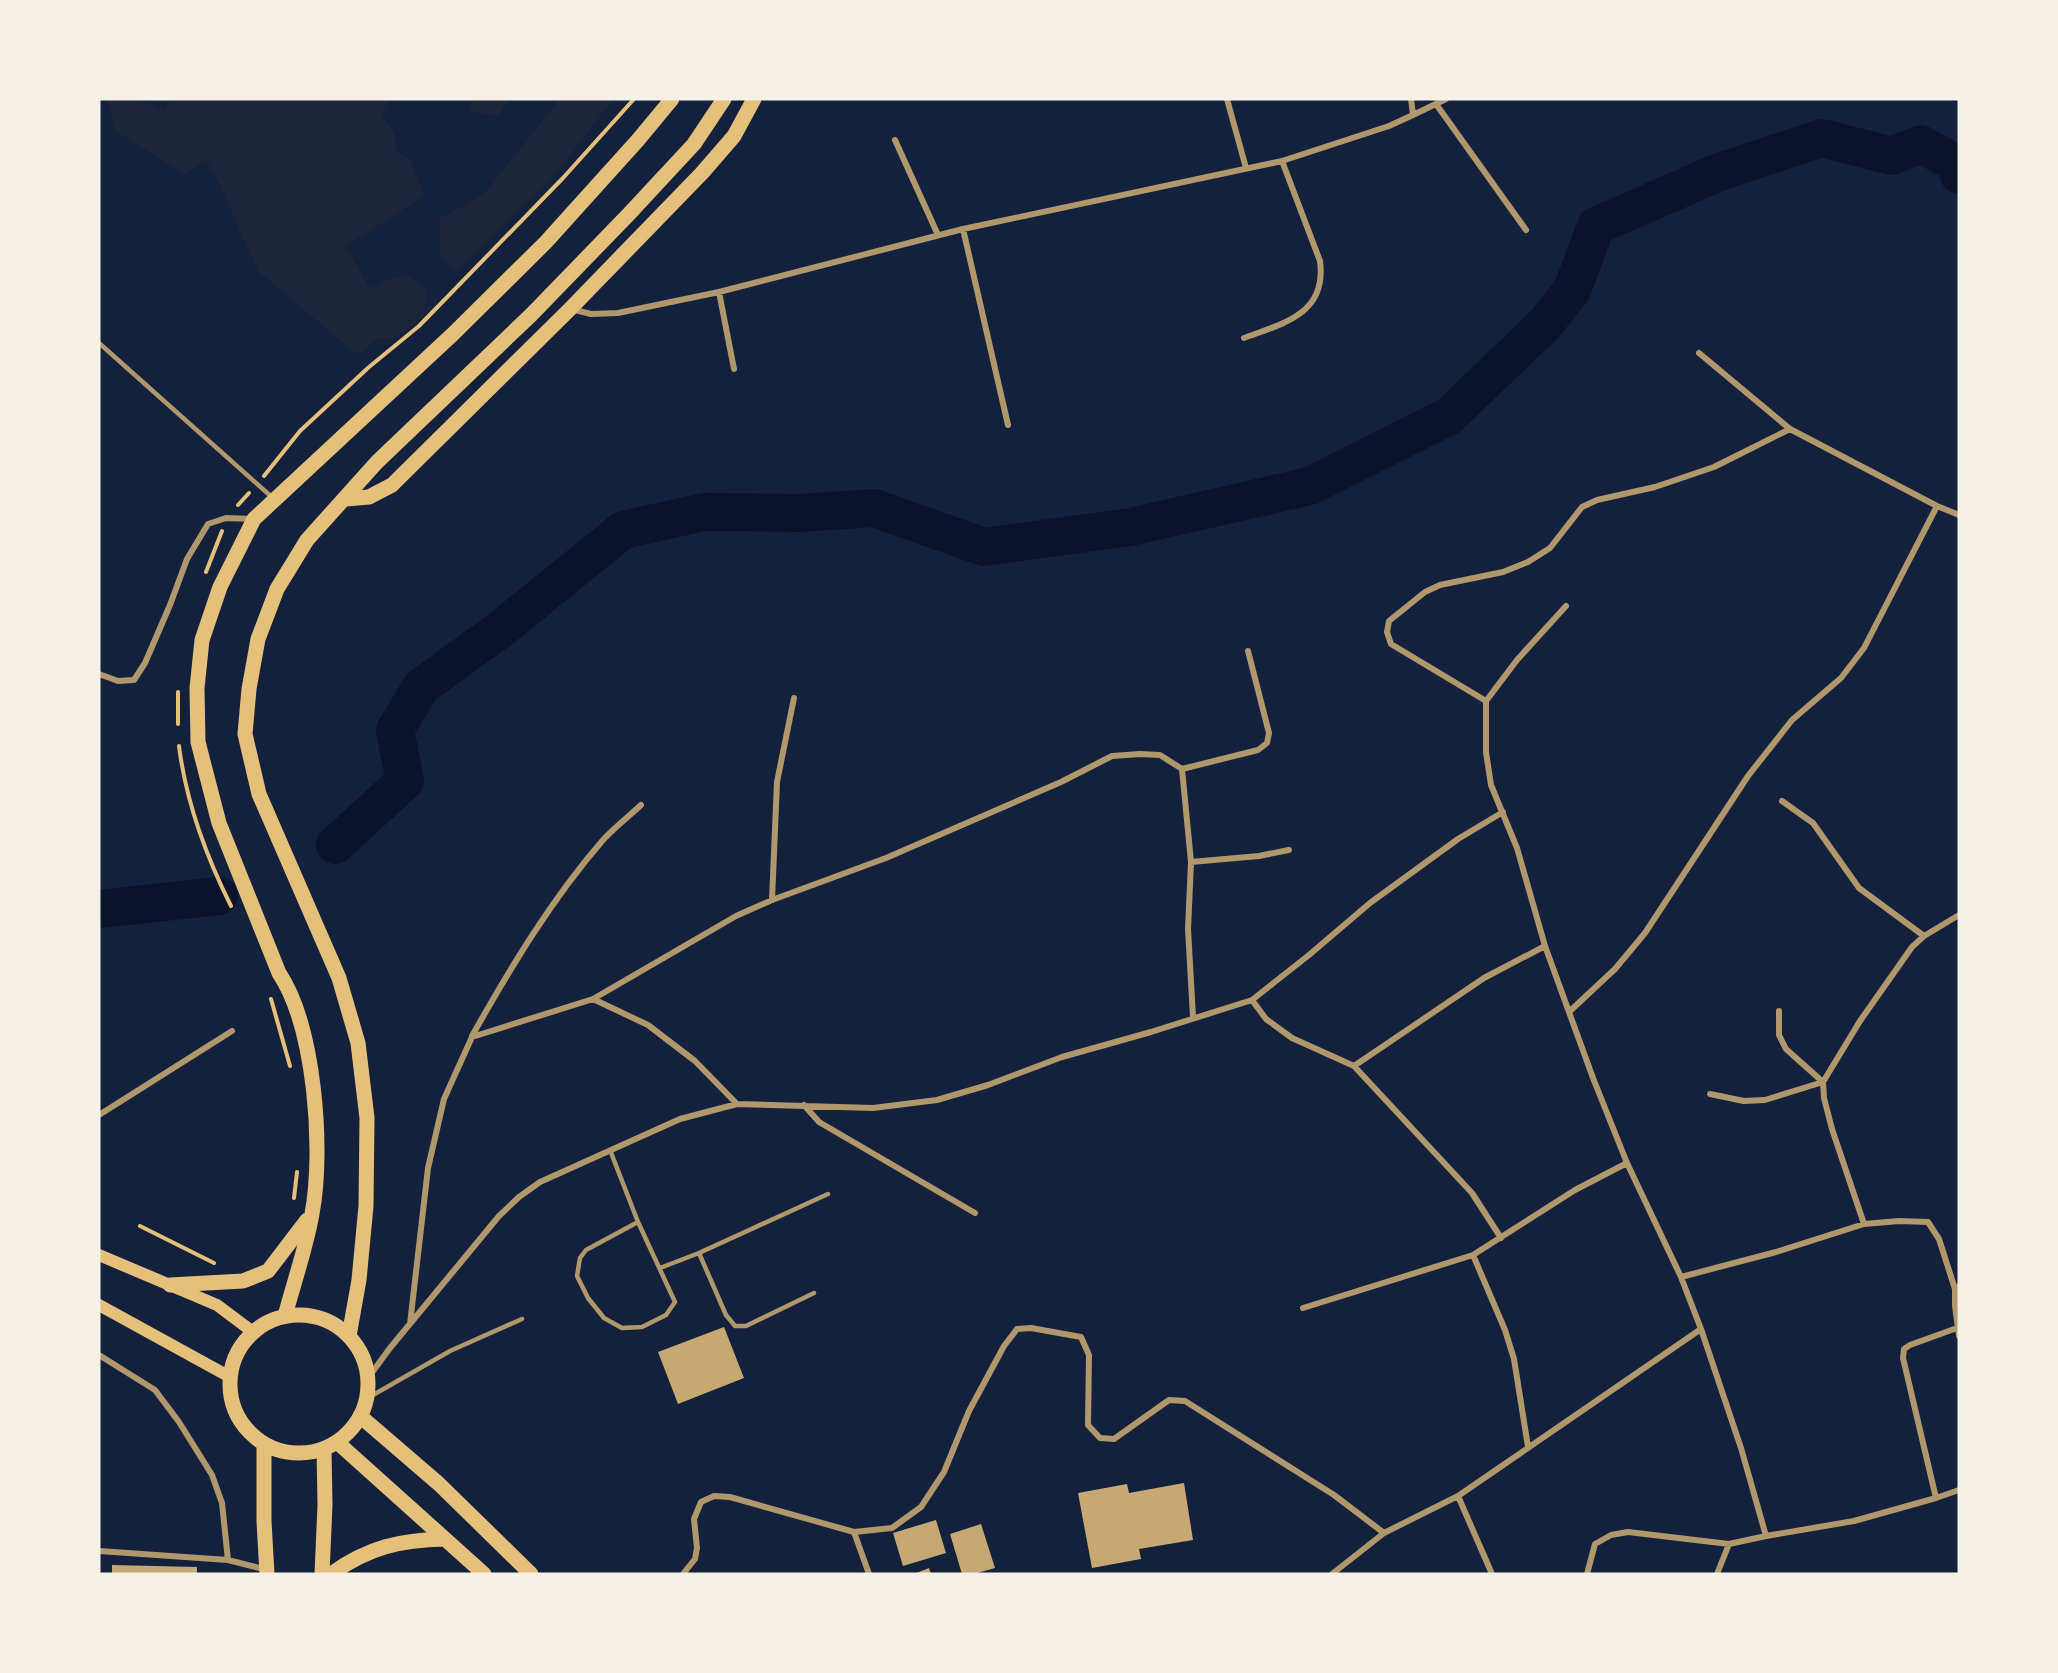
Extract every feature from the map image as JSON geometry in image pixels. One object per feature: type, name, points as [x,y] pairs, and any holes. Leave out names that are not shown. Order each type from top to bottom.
[{"type":"main road","points":[[285,1316],[312,1213],[317,1169],[316,1112],[307,1051],[290,989],[279,973],[219,823],[198,742],[197,688],[201,640],[220,587],[254,519],[453,334],[546,242],[672,99]]},
{"type":"main road","points":[[349,1336],[359,1280],[366,1206],[367,1118],[358,1043],[339,978],[259,794],[245,734],[249,689],[258,639],[277,589],[307,540],[377,462],[531,315],[628,215],[694,144],[724,99]]},
{"type":"main road","points":[[346,499],[369,497],[392,485],[570,309],[702,173],[734,136],[754,99]]},
{"type":"main road","points":[[170,1286],[243,1281],[268,1271],[312,1213]]},
{"type":"main road","points":[[99,1255],[217,1305],[253,1332]]},
{"type":"main road","points":[[99,1305],[230,1377]]},
{"type":"main road","points":[[308,1314],[330,1321],[349,1336],[362,1355],[368,1378],[366,1400],[360,1416],[350,1431],[330,1445],[304,1453],[284,1452],[264,1444],[248,1432],[236,1414],[231,1396],[230,1377],[233,1360],[241,1345],[253,1332],[263,1324],[285,1316],[308,1314]]},
{"type":"main road","points":[[360,1416],[439,1484],[531,1574]]},
{"type":"main road","points":[[264,1444],[264,1521],[267,1572]]},
{"type":"main road","points":[[330,1445],[484,1574]]},
{"type":"main road","points":[[322,1574],[330,1445]]},
{"type":"main road","points":[[332,1574],[351,1560],[382,1546],[422,1539],[445,1539]]},
{"type":"street","points":[[1227,99],[1246,168]]},
{"type":"street","points":[[1411,99],[1413,115]]},
{"type":"street","points":[[570,309],[591,314],[618,312],[719,292],[963,229],[1282,161],[1389,126],[1446,99]]},
{"type":"street","points":[[1436,104],[1526,230]]},
{"type":"street","points":[[895,140],[938,235]]},
{"type":"street","points":[[1244,338],[1291,321],[1312,304],[1318,293],[1322,275],[1320,261],[1282,161]]},
{"type":"street","points":[[963,229],[1008,426]]},
{"type":"street","points":[[719,292],[734,369]]},
{"type":"street","points":[[1700,353],[1790,429],[1937,506],[1959,515]]},
{"type":"street","points":[[1486,701],[1391,644],[1387,632],[1389,621],[1425,592],[1440,585],[1503,572],[1528,562],[1550,548],[1582,507],[1597,500],[1655,487],[1714,467],[1790,429]]},
{"type":"street","points":[[1569,1012],[1615,969],[1645,933],[1742,785],[1792,720],[1841,678],[1864,648],[1937,506]]},
{"type":"street","points":[[99,674],[118,681],[134,680],[145,663],[188,560],[208,524],[226,518],[254,519]]},
{"type":"street","points":[[1566,606],[1517,660],[1486,701],[1486,752],[1491,785],[1517,848],[1545,946],[1627,1163],[1681,1277],[1701,1329],[1741,1448],[1766,1536]]},
{"type":"street","points":[[472,1037],[593,999],[736,916],[772,900],[886,858],[1061,782],[1112,756],[1160,755],[1182,769],[1258,750],[1267,743],[1269,733],[1248,651]]},
{"type":"street","points":[[772,900],[777,782],[794,698]]},
{"type":"street","points":[[1182,769],[1191,862],[1188,929],[1193,1017]]},
{"type":"street","points":[[1782,801],[1813,823],[1859,888],[1924,936]]},
{"type":"street","points":[[410,1324],[428,1168],[444,1099],[472,1037],[512,964],[546,914],[604,839],[640,805]]},
{"type":"street","points":[[368,1378],[499,1216],[519,1197],[540,1182],[680,1119],[737,1104],[873,1108],[937,1100],[988,1085],[1062,1057],[1252,1000],[1370,903],[1458,839],[1503,812]]},
{"type":"street","points":[[1191,862],[1259,856],[1289,850]]},
{"type":"street","points":[[1864,1224],[1824,1098],[1823,1082],[1867,1011],[1912,947],[1924,936],[1959,915]]},
{"type":"street","points":[[1354,1066],[1484,978],[1545,946]]},
{"type":"street","points":[[593,999],[648,1025],[695,1061],[737,1104]]},
{"type":"street","points":[[1252,1000],[1266,1019],[1292,1038],[1354,1066],[1472,1193],[1501,1238]]},
{"type":"street","points":[[1779,1011],[1779,1035],[1786,1049],[1823,1082]]},
{"type":"street","points":[[99,1115],[232,1032]]},
{"type":"street","points":[[1710,1094],[1744,1101],[1765,1100],[1823,1082]]},
{"type":"street","points":[[804,1105],[819,1122],[975,1214]]},
{"type":"street","points":[[1303,1308],[1473,1255],[1575,1190],[1627,1163]]},
{"type":"street","points":[[1681,1277],[1776,1252],[1864,1224],[1899,1221],[1928,1222],[1939,1239],[1957,1287],[1959,1336]]},
{"type":"street","points":[[1473,1255],[1505,1330],[1514,1359],[1528,1447]]},
{"type":"street","points":[[683,1574],[695,1559],[697,1548],[694,1519],[700,1502],[714,1496],[730,1497],[854,1532],[892,1528],[921,1507],[944,1472],[969,1412],[1004,1346],[1017,1329],[1031,1328],[1080,1337],[1089,1355],[1088,1425],[1100,1438],[1114,1439],[1169,1400],[1185,1401],[1325,1488],[1384,1533]]},
{"type":"street","points":[[1936,1498],[1903,1358],[1904,1349],[1957,1328]]},
{"type":"street","points":[[1332,1574],[1384,1533],[1458,1496],[1701,1329]]},
{"type":"street","points":[[99,1355],[155,1390],[212,1475],[222,1503],[228,1560]]},
{"type":"street","points":[[1587,1574],[1595,1544],[1611,1535],[1628,1532],[1729,1544],[1854,1521],[1959,1490]]},
{"type":"street","points":[[1458,1496],[1492,1574]]},
{"type":"street","points":[[854,1532],[869,1574]]},
{"type":"street","points":[[1718,1574],[1729,1544]]},
{"type":"street","points":[[99,1551],[228,1560],[267,1572]]},
{"type":"lane","points":[[99,343],[276,500]]},
{"type":"lane","points":[[610,1150],[638,1222],[675,1302],[666,1315],[642,1327],[622,1328],[604,1318],[588,1298],[577,1276],[580,1258],[586,1250],[638,1222]]},
{"type":"lane","points":[[660,1268],[699,1253],[828,1194]]},
{"type":"lane","points":[[699,1253],[726,1315],[735,1326],[746,1326],[814,1293]]},
{"type":"lane","points":[[366,1400],[450,1351],[522,1319]]},
{"type":"path","points":[[202,581],[226,518],[300,431],[369,367],[419,326],[563,178],[634,99]]},
{"type":"path","points":[[178,687],[178,729]]},
{"type":"path","points":[[178,739],[191,808],[216,875],[232,907]]},
{"type":"path","points":[[270,995],[288,1054],[292,1078]]},
{"type":"path","points":[[294,1203],[297,1161]]},
{"type":"path","points":[[140,1226],[212,1263],[224,1265]]},
{"type":"shaded area","points":[[108,99],[136,99],[165,111],[171,99],[385,99],[387,102],[382,116],[395,133],[396,152],[411,160],[424,196],[346,246],[369,288],[405,274],[428,291],[423,317],[393,339],[377,338],[363,352],[354,352],[258,271],[218,181],[206,160],[185,174],[115,131]]},
{"type":"shaded area","points":[[472,99],[509,99],[498,116],[470,111]]},
{"type":"shaded area","points":[[560,99],[613,99],[555,175],[456,272],[440,255],[439,219],[484,194]]},
{"type":"building","points":[[724,1327],[744,1378],[678,1404],[658,1352]]},
{"type":"building","points":[[1184,1483],[1193,1540],[1139,1549],[1141,1559],[1092,1568],[1078,1493],[1127,1484],[1129,1493]]},
{"type":"building","points":[[936,1520],[946,1553],[903,1566],[893,1533]]},
{"type":"building","points":[[981,1524],[995,1568],[974,1574],[962,1574],[950,1534]]},
{"type":"building","points":[[112,1565],[197,1567],[197,1574],[112,1574]]},
{"type":"building","points":[[929,1568],[931,1574],[914,1574]]},
{"type":"waterway","points":[[335,845],[405,781],[395,730],[421,687],[502,628],[623,530],[704,512],[801,513],[874,508],[984,547],[1130,527],[1310,486],[1449,416],[1545,324],[1572,290],[1596,226],[1719,172],[1822,138],[1892,156],[1921,144],[1955,163],[1959,175]]},
{"type":"waterway","points":[[99,909],[219,896]]}]
